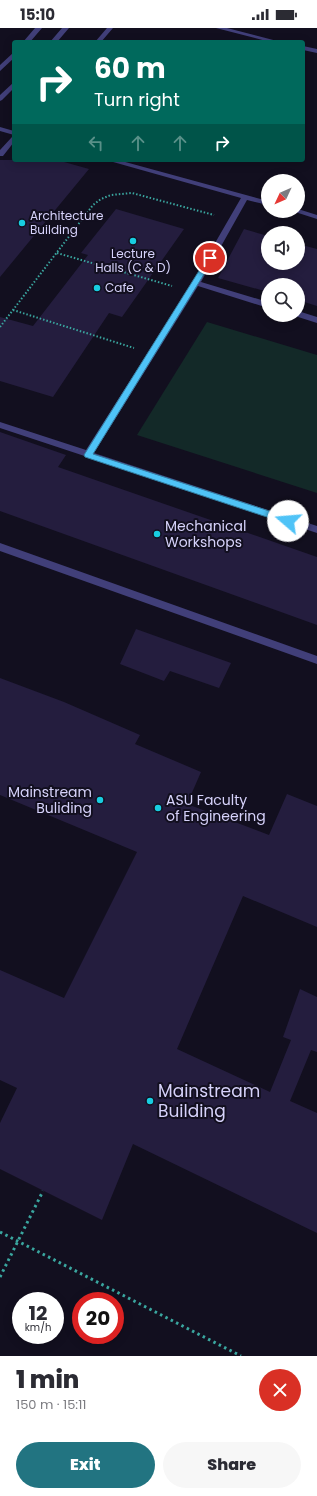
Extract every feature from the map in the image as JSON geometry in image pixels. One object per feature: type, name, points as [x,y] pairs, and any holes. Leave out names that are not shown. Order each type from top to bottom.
[{"type":"street","points":[[28,40],[39,28]]},
{"type":"street","points":[[55,40],[66,28]]},
{"type":"street","points":[[100,40],[110,28]]},
{"type":"street","points":[[219,28],[270,40]]},
{"type":"street","points":[[305,48],[317,51]]},
{"type":"street","points":[[0,69],[12,56]]},
{"type":"street","points":[[0,99],[12,86]]},
{"type":"street","points":[[0,129],[12,132]]},
{"type":"street","points":[[0,154],[12,140]]},
{"type":"street","points":[[117,162],[261,201]]},
{"type":"street","points":[[88,455],[196,283],[246,197]]},
{"type":"street","points":[[305,214],[317,217]]},
{"type":"street","points":[[196,283],[261,303]]},
{"type":"street","points":[[305,316],[317,320]]},
{"type":"street","points":[[0,425],[317,530]]},
{"type":"street","points":[[0,547],[317,660]]},
{"type":"path","points":[[0,327],[99,199],[120,193],[132,193],[232,219]]},
{"type":"path","points":[[57,253],[191,291]]},
{"type":"path","points":[[13,310],[151,354]]},
{"type":"path","points":[[0,1277],[43,1191]]},
{"type":"path","points":[[0,1232],[240,1356]]},
{"type":"green space","points":[[207,322],[317,355],[317,493],[137,435]]},
{"type":"building","name":"Architecture Building","points":[[0,160],[12,160],[12,162],[64,162],[89,169],[0,277]]},
{"type":"building","points":[[116,209],[184,229],[122,317],[109,313],[53,397],[0,381],[0,317],[33,326],[88,255],[81,253]]},
{"type":"building","points":[[244,229],[261,234],[261,270],[305,270],[305,246],[317,249],[317,306],[305,302],[305,278],[261,278],[261,290],[218,278]]},
{"type":"building","name":"Mechanical Workshops","points":[[0,432],[66,455],[58,467],[317,557],[317,625],[0,511]]},
{"type":"building","points":[[136,629],[231,663],[219,688],[170,671],[164,681],[120,664]]},
{"type":"building","points":[[0,678],[64,702],[140,735],[135,744],[201,772],[187,804],[269,835],[287,794],[317,806],[317,927],[243,896],[177,1049],[270,1092],[291,1040],[283,1037],[300,989],[317,997],[317,1052],[311,1050],[290,1101],[317,1113],[317,1233],[133,1144],[102,1220],[0,1169],[0,1123],[17,1088],[0,1080],[0,970],[64,998],[137,852],[0,795]]},
{"type":"place","name":"Architecture Building","points":[[22,223]]},
{"type":"place","name":"Lecture Halls (C & D)","points":[[133,241]]},
{"type":"place","name":"Cafe","points":[[97,288]]},
{"type":"place","name":"Mechanical Workshops","points":[[157,534]]},
{"type":"place","name":"Mainstream Buliding","points":[[100,800]]},
{"type":"place","name":"ASU Faculty of Engineering","points":[[158,808]]},
{"type":"place","name":"Mainstream Building","points":[[150,1101]]},
{"type":"route","points":[[210,258],[196,283],[88,455],[288,521]]}]
